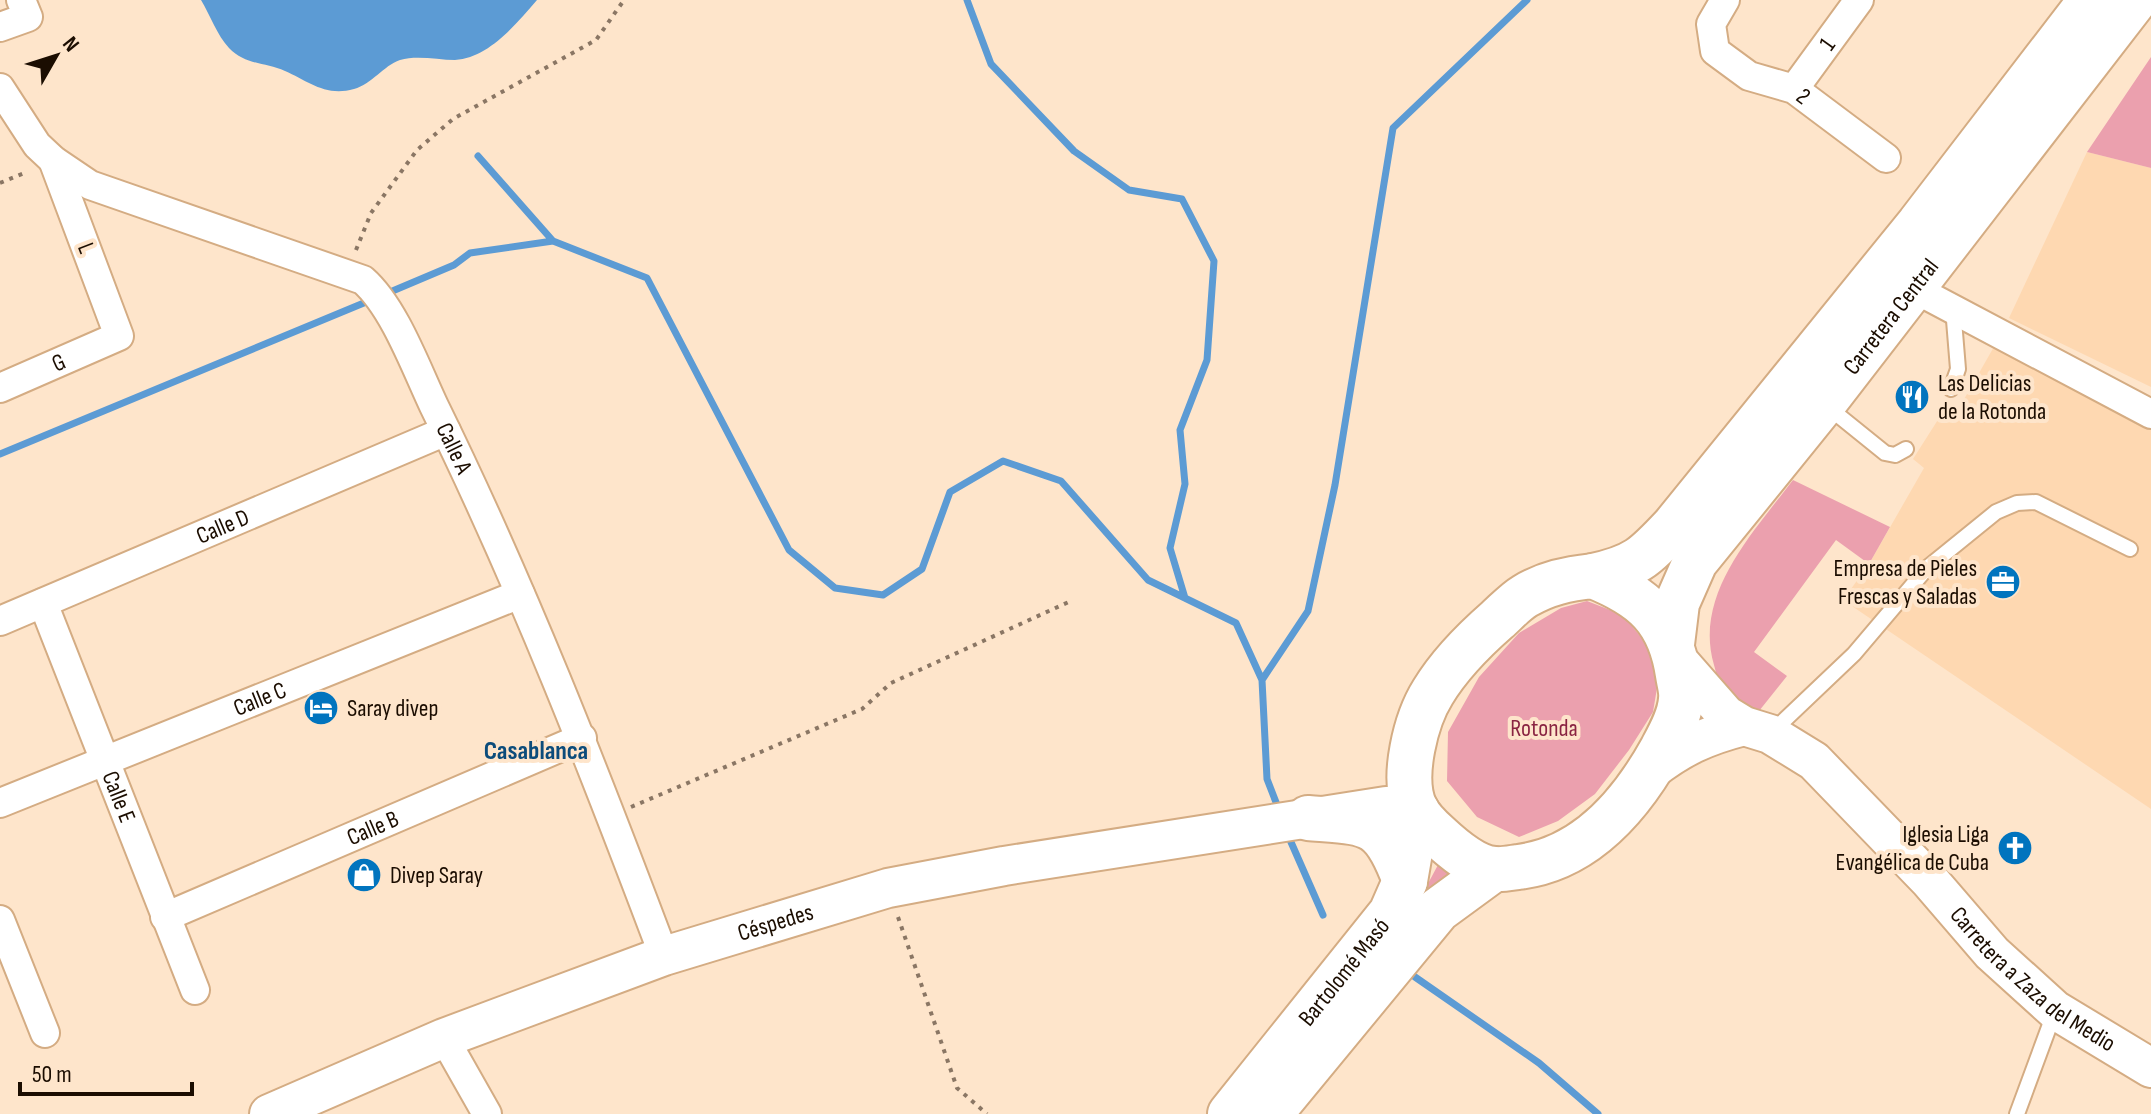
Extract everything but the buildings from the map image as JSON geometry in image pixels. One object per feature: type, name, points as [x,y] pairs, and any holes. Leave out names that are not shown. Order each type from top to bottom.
[{"type":"highway","name":"Carretera Central","points":[[1593,576],[1621,570],[1645,558],[1674,526],[1919,224],[2091,0]]},
{"type":"highway","name":"Carretera Central","points":[[1674,651],[1677,603],[1695,562],[1823,404],[2135,0]]},
{"type":"highway","points":[[1593,576],[1625,589],[1639,600],[1657,617],[1674,651],[1681,699],[1672,730],[1649,772],[1622,809],[1573,850],[1533,865],[1494,869],[1467,858],[1449,846],[1416,810],[1409,776],[1415,738],[1432,693],[1468,646],[1522,597],[1559,579],[1593,576]]},
{"type":"highway","name":"Bartolomé Masó","points":[[1230,1114],[1391,913],[1405,881],[1416,810]]},
{"type":"highway","points":[[1303,819],[1359,822],[1376,831],[1391,847],[1405,881]]},
{"type":"highway","name":"Bartolomé Masó","points":[[1270,1114],[1438,910],[1494,869]]},
{"type":"street","name":"2","points":[[1725,0],[1711,24],[1715,51],[1749,76],[1794,89],[1886,158]]},
{"type":"street","name":"1","points":[[1794,89],[1859,0]]},
{"type":"street","points":[[0,27],[24,9]]},
{"type":"street","name":"L","points":[[0,88],[45,152],[119,336]]},
{"type":"street","name":"Calle A","points":[[45,152],[90,185],[363,280],[378,294],[446,431],[520,594],[582,738],[664,956]]},
{"type":"street","points":[[1913,288],[2151,414]]},
{"type":"street","name":"G","points":[[0,388],[119,336]]},
{"type":"street","name":"Calle D","points":[[0,621],[446,431]]},
{"type":"street","name":"Calle C","points":[[0,803],[520,594]]},
{"type":"street","name":"Calle E","points":[[43,603],[195,990]]},
{"type":"street","name":"Carretera a Zaza del Medio","points":[[1674,651],[1726,715],[1814,761],[1930,881],[1992,953],[2055,1010],[2151,1068]]},
{"type":"street","points":[[1649,772],[1678,749],[1700,739],[1757,730]]},
{"type":"street","name":"Calle B","points":[[165,917],[582,738]]},
{"type":"street","name":"Céspedes","points":[[1303,819],[1371,791],[1393,771],[1415,738]]},
{"type":"street","name":"Céspedes","points":[[269,1114],[444,1038],[664,956],[888,888],[1386,806],[1416,810]]},
{"type":"street","points":[[0,920],[9,974],[45,1033]]},
{"type":"street","points":[[444,1038],[487,1114]]},
{"type":"lane","points":[[1951,389],[1958,369],[1953,308]]},
{"type":"lane","points":[[1823,404],[1885,453],[1895,455],[1906,449]]},
{"type":"lane","points":[[1757,730],[1854,654],[1927,568],[1996,512],[2017,503],[2036,502],[2130,549]]},
{"type":"lane","points":[[2017,1114],[2055,1010]]},
{"type":"path","points":[[347,275],[371,213],[417,150],[453,119],[596,40],[624,0]]},
{"type":"path","points":[[611,816],[862,709],[891,683],[1073,600]]},
{"type":"path","points":[[888,888],[957,1088],[987,1114]]},
{"type":"shaded area","points":[[2087,152],[2151,168],[2151,387],[2009,318]]},
{"type":"shaded area","name":"Empresa de Pieles Frescas y Saladas","points":[[1995,345],[2151,427],[2151,809],[1843,600],[1869,564],[1924,468],[1913,459],[1948,404],[1959,408]]},
{"type":"green space","points":[[2151,57],[2151,168],[2087,152]]},
{"type":"green space","points":[[1793,480],[1890,527],[1869,564],[1836,540],[1754,652],[1787,676],[1755,716],[1729,696],[1719,683],[1710,639],[1712,613],[1731,565]]},
{"type":"green space","name":"Rotonda","points":[[1587,601],[1623,615],[1645,642],[1659,676],[1653,712],[1595,794],[1558,821],[1519,837],[1477,817],[1447,781],[1448,732],[1479,677],[1519,633],[1561,608]]},
{"type":"green space","points":[[1439,863],[1454,876],[1432,898],[1424,891]]},
{"type":"water","points":[[201,0],[537,0],[501,38],[479,53],[455,60],[400,60],[360,87],[334,91],[235,54],[221,37]]},
{"type":"waterway","points":[[967,0],[991,64],[1074,151],[1129,190],[1182,199],[1214,261],[1207,360],[1180,430],[1185,484],[1170,548],[1185,598]]},
{"type":"waterway","points":[[1262,680],[1308,611],[1335,485],[1393,128],[1527,0]]},
{"type":"waterway","points":[[478,156],[553,241],[647,278],[789,550],[835,588],[883,595],[922,569],[950,492],[1003,461],[1061,481],[1148,580],[1236,623],[1262,680],[1267,779],[1279,810]]},
{"type":"waterway","points":[[383,295],[454,265],[470,253],[553,241]]},
{"type":"waterway","points":[[0,454],[371,300]]},
{"type":"waterway","points":[[1287,833],[1323,915]]},
{"type":"waterway","points":[[1415,977],[1539,1063],[1598,1114]]},
{"type":"place","name":"Las Delicias de la Rotonda","points":[[1912,397]]},
{"type":"place","name":"Empresa de Pieles Frescas y Saladas","points":[[2003,582]]},
{"type":"place","name":"Saray divep","points":[[321,708]]},
{"type":"place","name":"Iglesia Liga Evangélica de Cuba","points":[[2015,848]]},
{"type":"place","name":"Divep Saray","points":[[364,875]]},
{"type":"district","name":"Casablanca","points":[[536,751]]}]
